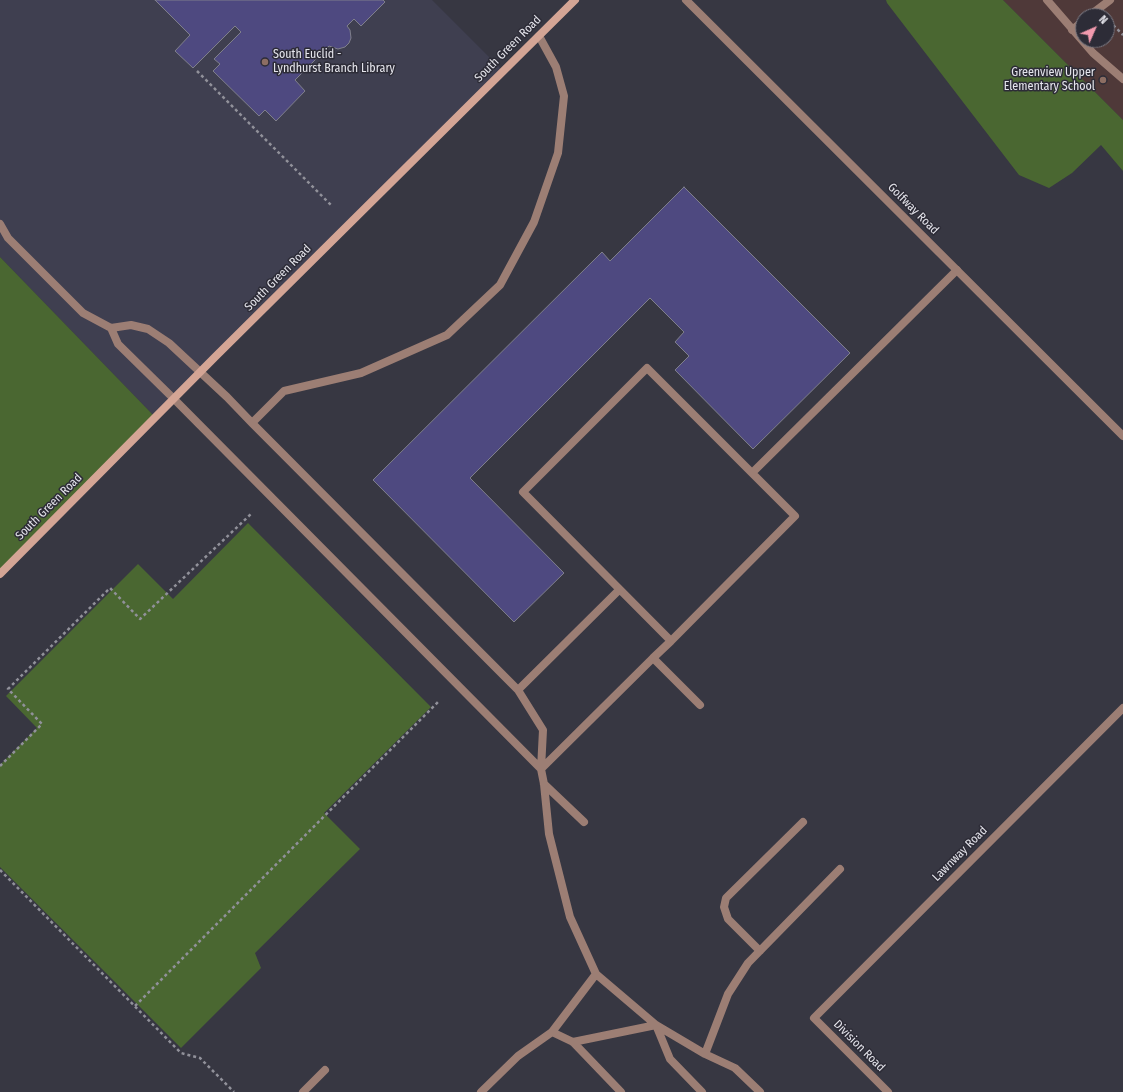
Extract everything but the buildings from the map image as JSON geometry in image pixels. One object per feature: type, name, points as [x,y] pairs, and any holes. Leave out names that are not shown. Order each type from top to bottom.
[{"type":"main road","name":"South Green Road","points":[[0,574],[200,372],[575,0]]},
{"type":"street","name":"Golfway Road","points":[[686,0],[1123,436]]},
{"type":"street","points":[[1047,0],[1093,53],[1123,79]]},
{"type":"street","points":[[1100,8],[1110,0]]},
{"type":"street","points":[[252,424],[284,391],[361,372],[447,335],[500,285],[534,222],[558,153],[564,96],[556,67],[539,36]]},
{"type":"street","points":[[0,224],[8,238],[82,313],[111,328],[131,325],[148,329],[169,343],[227,397],[252,424],[518,690],[543,730],[541,769],[549,834],[570,917],[596,974],[656,1025],[705,1054],[735,1068],[760,1092]]},
{"type":"street","points":[[752,473],[957,270]]},
{"type":"street","points":[[111,328],[118,344],[174,398],[541,769]]},
{"type":"street","points":[[541,769],[654,658],[671,641],[795,516],[648,368],[522,492],[671,641]]},
{"type":"street","points":[[518,690],[619,590]]},
{"type":"street","points":[[654,658],[700,705]]},
{"type":"street","name":"Lawnway Road","points":[[814,1018],[1123,708]]},
{"type":"street","points":[[544,784],[584,822]]},
{"type":"street","points":[[760,951],[728,919],[724,907],[726,898],[803,822]]},
{"type":"street","points":[[705,1054],[728,994],[748,963],[840,869]]},
{"type":"street","points":[[481,1092],[518,1056],[552,1032],[596,974]]},
{"type":"street","name":"Division Road","points":[[814,1018],[888,1092]]},
{"type":"street","points":[[573,1042],[656,1025]]},
{"type":"street","points":[[656,1025],[670,1059],[702,1092]]},
{"type":"street","points":[[552,1032],[573,1042],[621,1092]]},
{"type":"street","points":[[303,1092],[325,1070]]},
{"type":"path","points":[[1115,28],[1123,35]]},
{"type":"path","points":[[198,71],[331,205]]},
{"type":"path","points":[[0,766],[42,724],[8,689],[110,588],[140,619],[251,514]]},
{"type":"path","points":[[135,1006],[438,702]]},
{"type":"path","points":[[0,870],[181,1053],[200,1058],[234,1092]]},
{"type":"shaded area","points":[[0,0],[432,0],[503,71],[155,417],[0,257]]},
{"type":"shaded area","name":"Greenview Upper Elementary School","points":[[1003,0],[1123,0],[1123,120]]},
{"type":"green space","points":[[886,0],[1003,0],[1123,120],[1123,171],[1101,145],[1072,173],[1049,188],[1019,175]]},
{"type":"green space","points":[[0,257],[155,417],[0,574]]},
{"type":"green space","points":[[248,523],[431,707],[324,813],[360,849],[255,953],[261,968],[181,1048],[0,867],[0,765],[37,728],[6,696],[138,564],[173,599]]},
{"type":"place","name":"South Euclid - Lyndhurst Branch Library","points":[[265,62]]},
{"type":"place","name":"Greenview Upper Elementary School","points":[[1103,80]]}]
